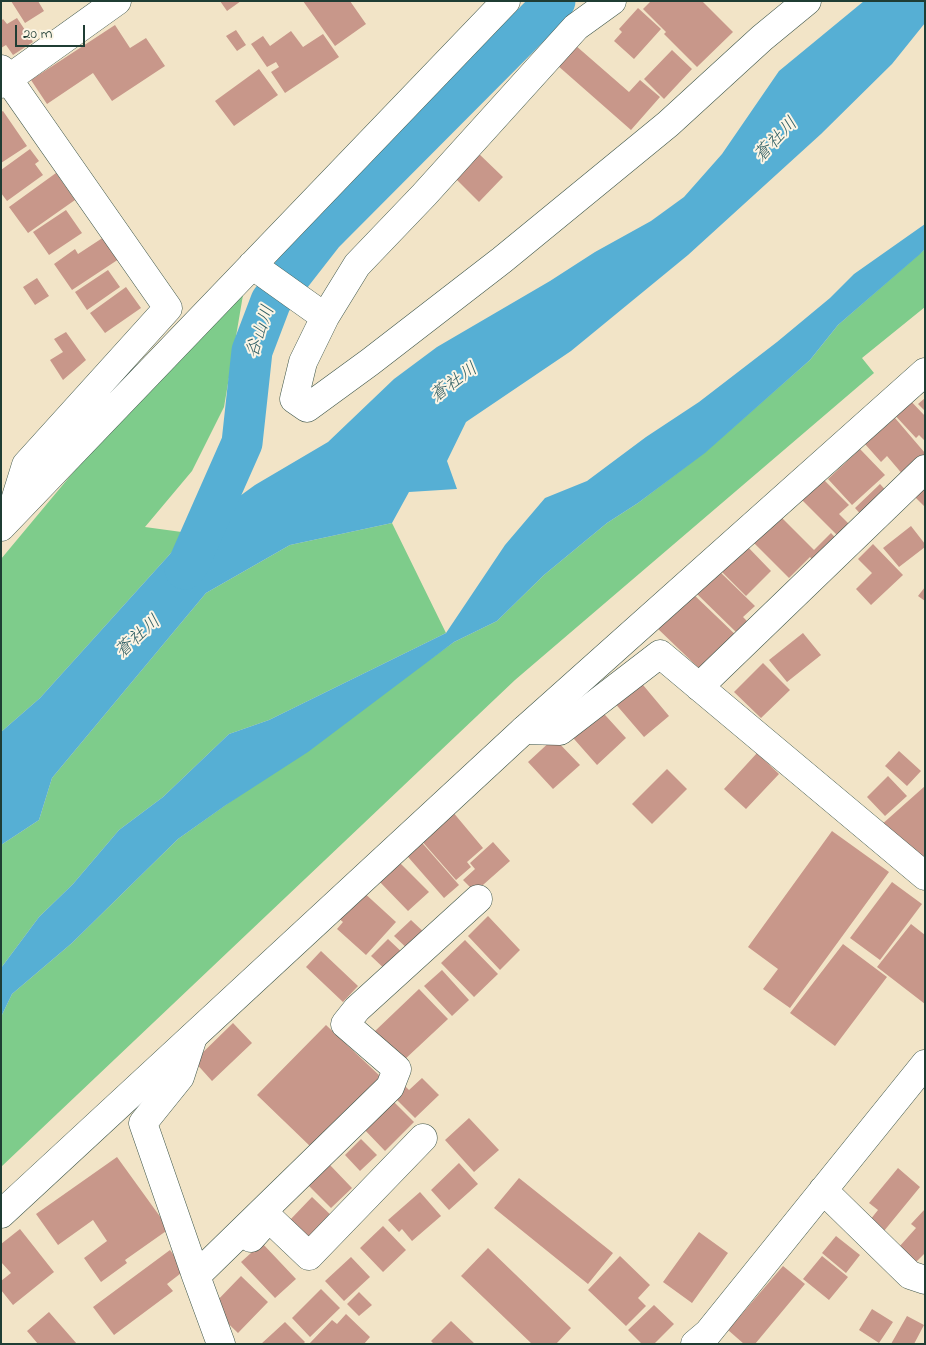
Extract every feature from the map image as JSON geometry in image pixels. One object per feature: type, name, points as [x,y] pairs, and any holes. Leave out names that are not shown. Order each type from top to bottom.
[{"type":"street","points":[[5,522],[26,465],[168,308],[4,77],[117,1]]},
{"type":"street","points":[[5,522],[506,1]]},
{"type":"street","points":[[612,1],[576,27],[424,195],[357,265],[325,317],[303,362],[294,399],[307,408],[502,260],[668,124],[762,38],[807,1]]},
{"type":"street","points":[[253,266],[325,317]]},
{"type":"street","points":[[1,1214],[524,730],[925,372]]},
{"type":"street","points":[[699,688],[925,469]]},
{"type":"street","points":[[524,730],[560,732],[660,654],[925,876]]},
{"type":"street","points":[[199,1285],[390,1086],[397,1069],[345,1024],[357,1009],[478,899]]},
{"type":"street","points":[[193,1037],[180,1077],[143,1123],[221,1344]]},
{"type":"street","points":[[695,1344],[708,1333],[925,1064]]},
{"type":"street","points":[[199,1285],[269,1218],[309,1256],[423,1138]]},
{"type":"street","points":[[824,1190],[910,1274],[925,1280]]},
{"type":"green space","points":[[925,249],[925,307],[862,358],[874,373],[515,680],[1,1167],[1,1017],[12,994],[72,943],[178,839],[454,642],[497,621],[544,575],[607,523],[638,503],[705,452],[810,360],[838,325]]},
{"type":"green space","points":[[243,295],[224,407],[192,471],[145,527],[189,533],[40,698],[1,732],[1,559],[106,433]]},
{"type":"green space","points":[[392,523],[446,633],[269,720],[229,734],[163,797],[119,830],[73,884],[39,917],[1,968],[1,845],[39,820],[52,778],[206,593],[290,545]]},
{"type":"water","name":"蒼社川","points":[[864,1],[925,1],[925,23],[892,64],[821,134],[688,255],[571,351],[466,422],[447,461],[457,489],[409,492],[392,523],[290,545],[206,593],[52,778],[39,820],[1,845],[1,732],[40,698],[189,533],[255,485],[328,442],[394,379],[437,347],[550,281],[595,252],[651,221],[684,197],[722,154],[779,71]]},
{"type":"water","points":[[925,224],[925,249],[838,325],[810,360],[705,453],[638,503],[607,523],[544,575],[497,621],[454,642],[308,752],[226,805],[178,839],[72,943],[12,994],[1,1017],[1,968],[39,917],[73,884],[119,830],[163,797],[229,734],[269,720],[446,633],[505,545],[545,498],[587,481],[646,437],[699,402],[777,342],[830,298],[854,274]]},
{"type":"building","points":[[11,1],[38,1],[44,11],[25,23]]},
{"type":"building","points":[[220,1],[241,1],[227,11]]},
{"type":"building","points":[[303,1],[350,1],[366,24],[335,46]]},
{"type":"building","points":[[651,1],[702,1],[733,32],[697,67],[664,34],[666,32],[643,9]]},
{"type":"building","points":[[638,8],[661,29],[634,59],[614,41],[622,32],[619,29]]},
{"type":"building","points":[[17,18],[33,42],[13,55],[6,45],[1,48],[1,21],[3,19],[7,24]]},
{"type":"building","points":[[115,25],[130,48],[146,38],[165,66],[112,101],[93,73],[47,104],[31,80]]},
{"type":"building","points":[[236,30],[246,45],[237,51],[226,36]]},
{"type":"building","points":[[291,31],[303,47],[323,34],[339,57],[285,93],[271,72],[279,67],[276,62],[267,67],[251,44],[263,36],[270,46]]},
{"type":"building","points":[[575,45],[629,92],[640,80],[660,97],[631,130],[557,65]]},
{"type":"building","points":[[672,50],[692,69],[664,99],[644,79]]},
{"type":"building","points":[[259,69],[278,95],[234,126],[215,101]]},
{"type":"building","points":[[3,111],[27,146],[1,163],[1,112]]},
{"type":"building","points":[[30,149],[39,161],[35,164],[43,175],[7,201],[1,193],[1,170]]},
{"type":"building","points":[[477,152],[503,177],[479,202],[453,176]]},
{"type":"building","points":[[56,173],[75,200],[28,233],[9,207]]},
{"type":"building","points":[[66,210],[82,233],[49,255],[33,232]]},
{"type":"building","points":[[107,235],[122,257],[72,290],[54,264],[75,249],[78,254]]},
{"type":"building","points":[[108,270],[120,287],[87,310],[75,292]]},
{"type":"building","points":[[37,278],[49,296],[35,305],[23,287]]},
{"type":"building","points":[[126,287],[141,308],[105,333],[90,313]]},
{"type":"building","points":[[66,332],[86,360],[63,380],[50,360],[63,352],[54,339]]},
{"type":"building","points":[[907,397],[925,416],[925,441],[919,435],[916,438],[891,411]]},
{"type":"building","points":[[925,398],[925,411],[918,404]]},
{"type":"building","points":[[895,418],[925,453],[925,458],[904,476],[887,456],[881,462],[865,444]]},
{"type":"building","points":[[860,449],[885,475],[852,505],[828,479]]},
{"type":"building","points":[[822,478],[849,505],[839,514],[853,528],[841,539],[801,499]]},
{"type":"building","points":[[880,484],[891,496],[866,520],[855,508]]},
{"type":"building","points":[[925,488],[925,507],[915,497]]},
{"type":"building","points":[[779,515],[814,550],[831,533],[842,545],[820,567],[810,557],[789,578],[753,542]]},
{"type":"building","points":[[911,526],[925,544],[925,547],[899,567],[883,548]]},
{"type":"building","points":[[745,544],[771,571],[746,596],[719,569]]},
{"type":"building","points":[[873,544],[903,575],[871,605],[856,589],[872,573],[858,559]]},
{"type":"building","points":[[718,570],[755,606],[743,617],[748,622],[737,633],[696,593]]},
{"type":"building","points":[[925,587],[925,601],[918,596]]},
{"type":"building","points":[[690,591],[740,639],[706,675],[656,627]]},
{"type":"building","points":[[803,633],[821,655],[787,682],[769,660]]},
{"type":"building","points":[[763,663],[790,690],[761,718],[734,692]]},
{"type":"building","points":[[638,679],[669,716],[644,737],[613,701]]},
{"type":"building","points":[[596,705],[626,738],[597,765],[567,731]]},
{"type":"building","points":[[554,738],[580,765],[553,789],[528,762]]},
{"type":"building","points":[[899,751],[921,771],[907,786],[885,766]]},
{"type":"building","points":[[757,753],[779,774],[746,809],[724,789]]},
{"type":"building","points":[[667,769],[687,789],[652,824],[632,804]]},
{"type":"building","points":[[888,776],[907,796],[885,816],[867,797]]},
{"type":"building","points":[[925,786],[925,864],[880,826]]},
{"type":"building","points":[[452,811],[483,848],[467,862],[471,867],[456,880],[420,839]]},
{"type":"building","points":[[832,831],[889,872],[790,1008],[763,989],[778,969],[748,947]]},
{"type":"building","points":[[417,837],[459,885],[444,898],[402,850]]},
{"type":"building","points":[[493,842],[510,861],[475,892],[463,880],[475,869],[470,863]]},
{"type":"building","points":[[398,861],[429,892],[408,911],[378,880]]},
{"type":"building","points":[[892,882],[922,904],[880,960],[850,938]]},
{"type":"building","points":[[361,890],[396,922],[366,955],[337,929],[343,922],[337,917]]},
{"type":"building","points":[[488,916],[520,950],[500,970],[468,936]]},
{"type":"building","points":[[411,920],[428,936],[412,953],[394,936]]},
{"type":"building","points":[[911,924],[925,935],[925,1004],[877,967]]},
{"type":"building","points":[[388,939],[406,956],[389,973],[371,956]]},
{"type":"building","points":[[465,940],[498,974],[474,997],[441,963]]},
{"type":"building","points":[[843,944],[887,977],[835,1046],[790,1013]]},
{"type":"building","points":[[321,951],[358,986],[343,1002],[306,967]]},
{"type":"building","points":[[442,970],[469,1000],[452,1016],[424,986]]},
{"type":"building","points":[[419,989],[448,1019],[403,1061],[374,1032]]},
{"type":"building","points":[[233,1023],[252,1043],[212,1081],[194,1061]]},
{"type":"building","points":[[326,1025],[381,1077],[312,1148],[257,1095]]},
{"type":"building","points":[[422,1078],[439,1095],[415,1118],[392,1095],[403,1084],[409,1090]]},
{"type":"building","points":[[391,1099],[414,1122],[385,1151],[362,1127]]},
{"type":"building","points":[[469,1118],[499,1150],[474,1172],[445,1140]]},
{"type":"building","points":[[361,1139],[377,1155],[360,1171],[345,1155]]},
{"type":"building","points":[[117,1157],[169,1229],[125,1260],[127,1263],[101,1282],[84,1258],[107,1241],[93,1220],[58,1245],[36,1214]]},
{"type":"building","points":[[459,1163],[478,1184],[449,1210],[431,1190]]},
{"type":"building","points":[[329,1164],[352,1188],[331,1208],[308,1185]]},
{"type":"building","points":[[898,1168],[920,1187],[884,1231],[870,1220],[878,1210],[869,1203]]},
{"type":"building","points":[[519,1178],[613,1253],[588,1284],[494,1208]]},
{"type":"building","points":[[420,1192],[441,1216],[412,1241],[402,1229],[399,1232],[388,1220]]},
{"type":"building","points":[[312,1197],[336,1220],[313,1244],[289,1221]]},
{"type":"building","points":[[925,1209],[925,1253],[916,1262],[899,1247],[916,1228],[911,1224]]},
{"type":"building","points":[[383,1226],[406,1250],[383,1272],[360,1248]]},
{"type":"building","points":[[20,1229],[54,1272],[13,1305],[1,1290],[1,1281],[11,1273],[1,1262],[1,1244]]},
{"type":"building","points":[[699,1232],[728,1253],[692,1303],[663,1282]]},
{"type":"building","points":[[836,1236],[860,1255],[846,1273],[822,1253]]},
{"type":"building","points":[[262,1243],[296,1279],[275,1298],[241,1262]]},
{"type":"building","points":[[488,1248],[571,1328],[556,1344],[532,1344],[461,1276]]},
{"type":"building","points":[[170,1250],[185,1270],[167,1284],[173,1291],[114,1335],[93,1307]]},
{"type":"building","points":[[620,1256],[650,1285],[638,1298],[646,1306],[626,1326],[588,1290]]},
{"type":"building","points":[[822,1256],[848,1277],[829,1300],[803,1279]]},
{"type":"building","points":[[351,1257],[370,1277],[344,1301],[325,1281]]},
{"type":"building","points":[[783,1266],[805,1284],[755,1344],[744,1344],[728,1330]]},
{"type":"building","points":[[241,1276],[268,1302],[238,1333],[211,1307]]},
{"type":"building","points":[[321,1289],[340,1308],[310,1337],[292,1318]]},
{"type":"building","points":[[359,1292],[372,1305],[359,1316],[347,1304]]},
{"type":"building","points":[[654,1305],[674,1324],[654,1344],[642,1344],[628,1330]]},
{"type":"building","points":[[872,1309],[893,1322],[879,1343],[859,1330]]},
{"type":"building","points":[[49,1312],[77,1344],[38,1344],[27,1331]]},
{"type":"building","points":[[346,1314],[370,1337],[364,1344],[309,1344],[332,1320],[337,1324]]},
{"type":"building","points":[[907,1316],[924,1325],[914,1344],[891,1344]]},
{"type":"building","points":[[451,1321],[475,1344],[434,1344],[431,1341]]},
{"type":"building","points":[[285,1322],[305,1342],[303,1344],[261,1344]]},
{"type":"waterway","name":"谷山川","points":[[185,569],[242,443],[252,351],[271,301],[324,233],[555,1]]}]
